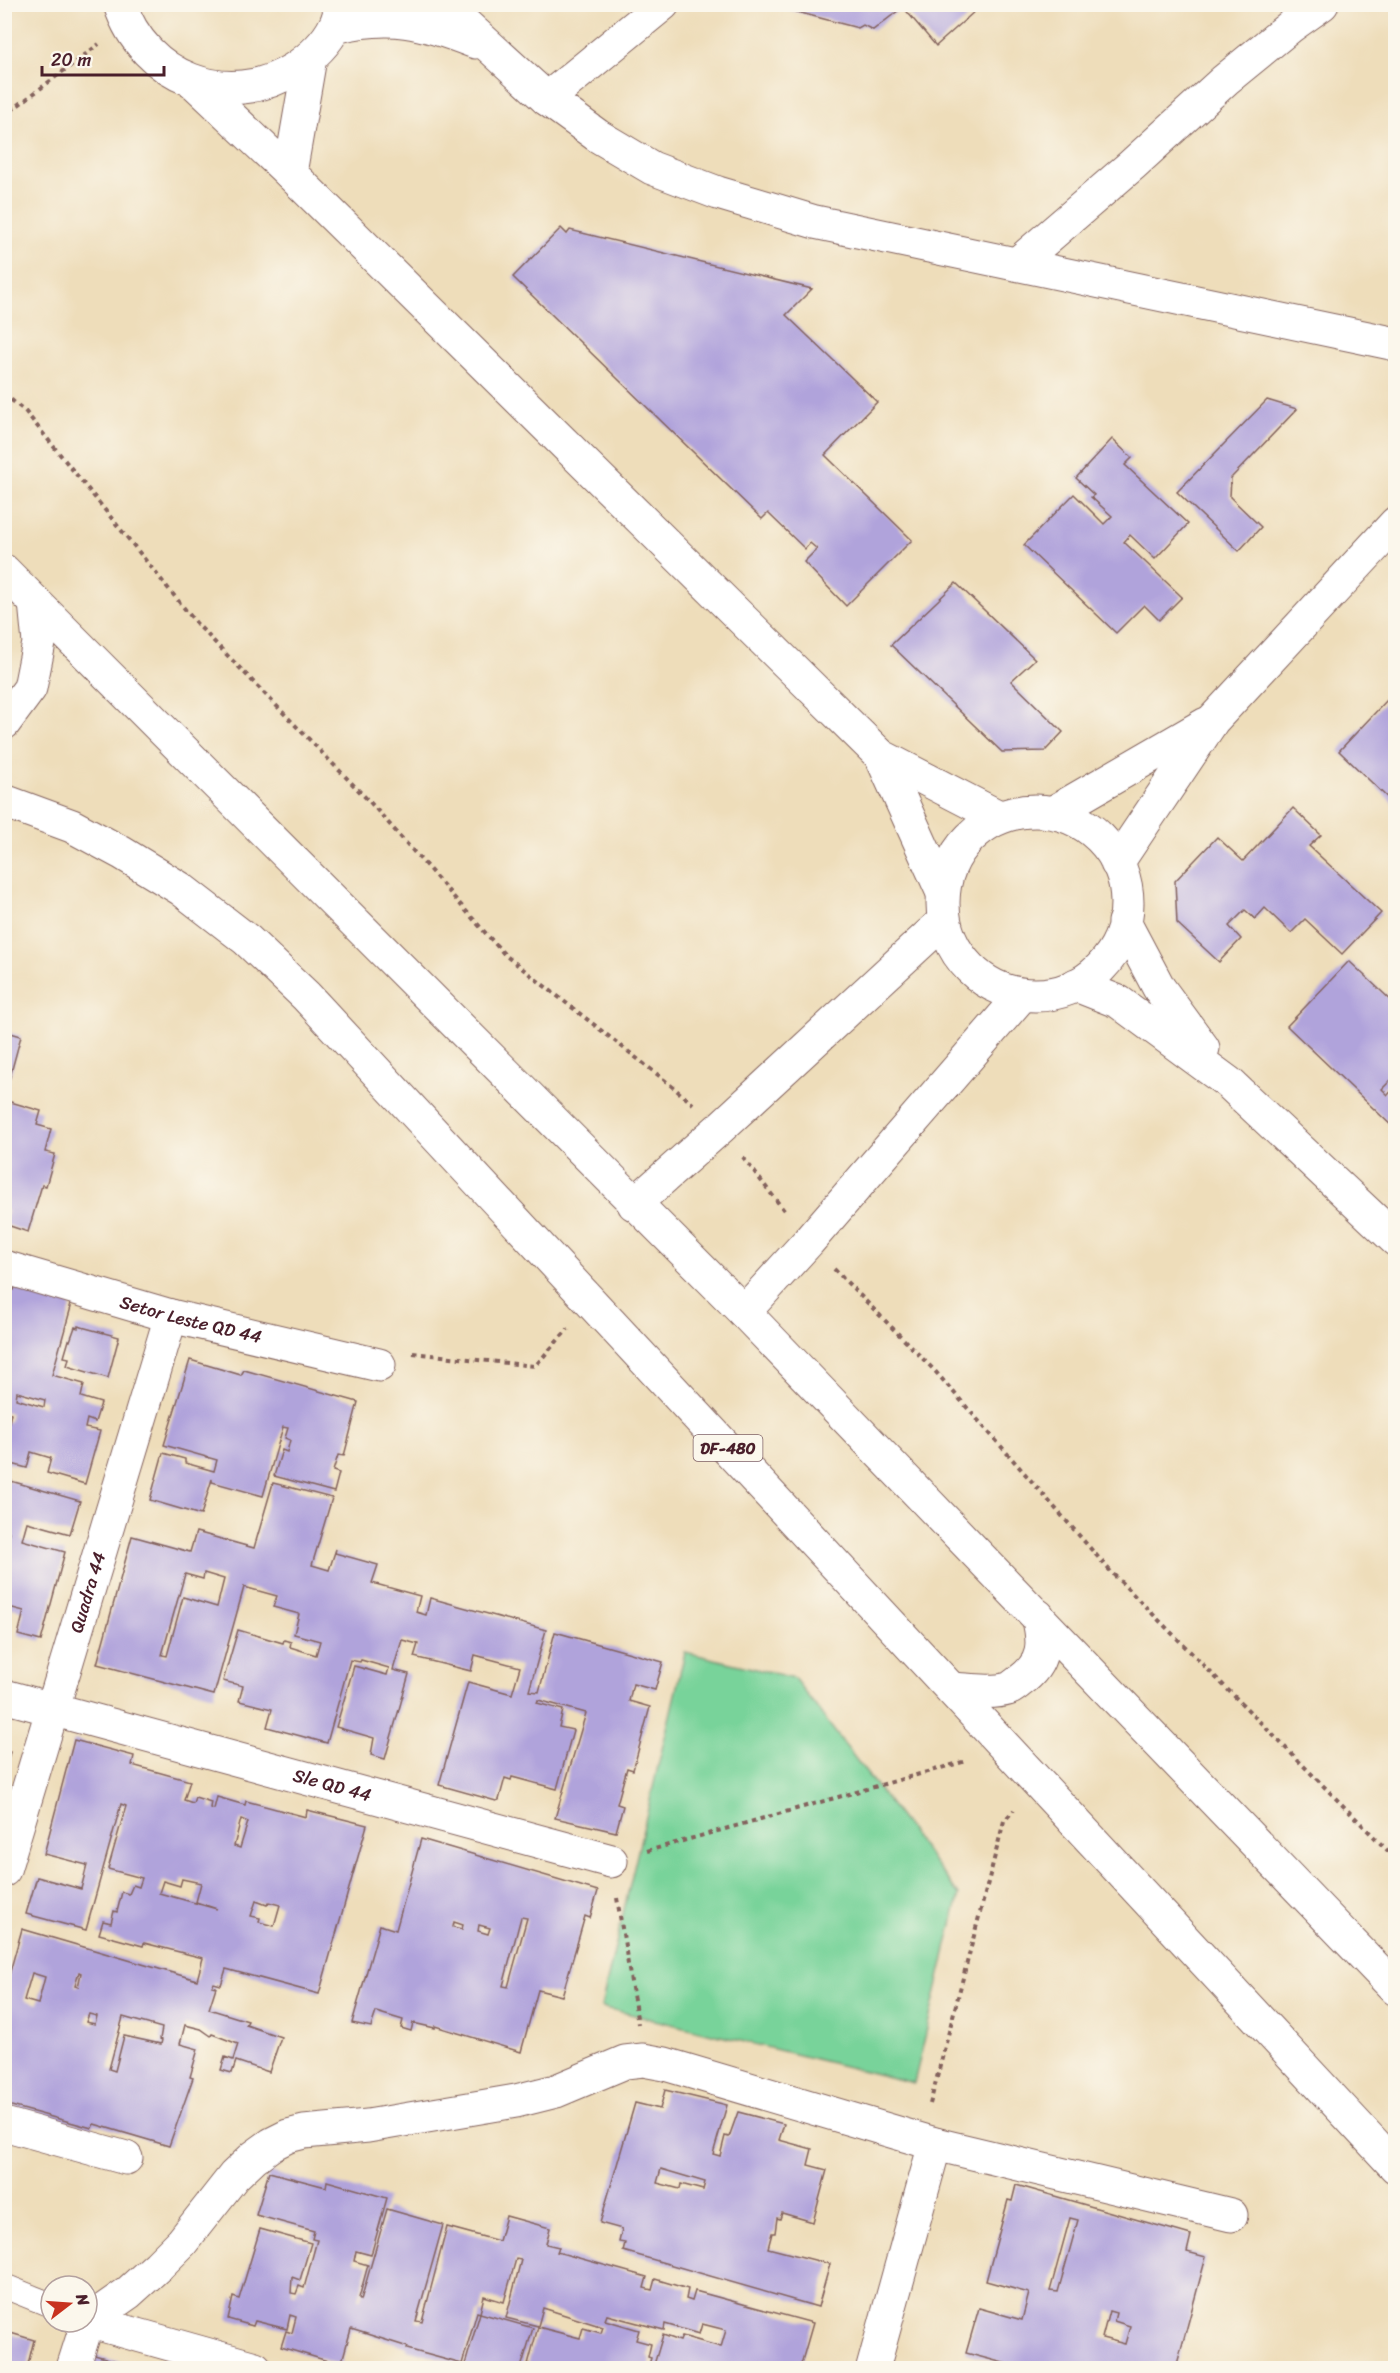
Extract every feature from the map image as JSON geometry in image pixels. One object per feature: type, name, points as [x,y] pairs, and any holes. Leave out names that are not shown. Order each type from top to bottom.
[{"type":"street","points":[[443,4],[487,47],[547,99],[598,136],[652,168],[717,194],[815,222],[1395,344]]},
{"type":"street","points":[[547,99],[663,4]]},
{"type":"street","points":[[1017,264],[1132,165],[1225,80],[1322,4]]},
{"type":"street","points":[[123,14],[154,61],[196,84],[290,173],[881,756],[999,817]]},
{"type":"street","points":[[196,84],[236,89],[276,80],[310,58],[338,16],[359,21],[399,19],[449,31],[487,47]]},
{"type":"street","points":[[290,173],[310,58]]},
{"type":"street","points":[[1117,863],[1213,720],[1395,523]]},
{"type":"street","points":[[4,571],[744,1312],[1395,1989]]},
{"type":"street","points":[[4,723],[30,688],[39,643],[35,602]]},
{"type":"street","points":[[1054,812],[1213,720]]},
{"type":"street","points":[[634,1204],[720,1128],[944,907],[949,869],[961,847],[978,829],[999,817],[1026,810],[1054,812],[1080,823],[1102,840],[1117,863],[1125,887],[1126,913],[1120,938],[1107,960],[1091,977],[1069,989],[1046,994],[1022,994],[986,982],[959,956],[944,907],[881,756]]},
{"type":"street","name":"DF-480","points":[[4,801],[72,826],[181,889],[247,940],[306,996],[1395,2167]]},
{"type":"street","points":[[1124,922],[1159,988],[1229,1083]]},
{"type":"street","points":[[1076,985],[1119,1002],[1229,1083],[1395,1240]]},
{"type":"street","points":[[744,1312],[808,1242],[1022,994]]},
{"type":"street","name":"Setor Leste QD 44","points":[[4,1266],[171,1316],[379,1365]]},
{"type":"street","name":"Quadra 44","points":[[4,1870],[171,1316]]},
{"type":"street","points":[[952,1689],[989,1691],[1010,1689],[1027,1676],[1040,1660],[1043,1636],[1038,1616]]},
{"type":"street","name":"Sle QD 44","points":[[4,1695],[611,1861]]},
{"type":"street","points":[[99,2313],[128,2293],[182,2242],[234,2176],[254,2157],[288,2136],[368,2126],[516,2101],[556,2091],[625,2062],[643,2060],[665,2064],[928,2142],[1231,2215]]},
{"type":"street","points":[[4,2124],[126,2158]]},
{"type":"street","points":[[873,2368],[928,2142]]},
{"type":"street","points":[[99,2324],[255,2368]]},
{"type":"street","points":[[73,2368],[84,2334]]},
{"type":"lane","points":[[4,2286],[39,2300]]},
{"type":"path","points":[[4,116],[123,14]]},
{"type":"path","points":[[379,1365],[414,1352],[535,1366],[592,1302]]},
{"type":"path","points":[[643,2060],[611,1861],[1008,1750]]},
{"type":"path","points":[[928,2142],[1004,1821],[1039,1783]]},
{"type":"green space","points":[[685,1652],[794,1678],[959,1895],[914,2083],[601,2007]]},
{"type":"building","points":[[791,4],[970,4],[975,11],[936,46],[903,7],[873,30],[863,25],[858,28],[786,9]]},
{"type":"building","points":[[561,228],[567,234],[570,230],[812,289],[786,315],[877,402],[825,455],[912,540],[846,606],[804,562],[817,549],[810,543],[805,549],[768,513],[762,519],[513,277]]},
{"type":"building","points":[[1267,400],[1297,409],[1231,478],[1230,497],[1261,527],[1239,551],[1177,492]]},
{"type":"building","points":[[1112,439],[1132,458],[1125,465],[1188,524],[1155,559],[1130,535],[1124,542],[1182,597],[1159,620],[1144,605],[1116,633],[1024,545],[1074,494],[1104,524],[1112,516],[1091,497],[1094,495],[1076,478]]},
{"type":"building","points":[[956,583],[1035,659],[1011,681],[1063,732],[1045,751],[1002,752],[891,645]]},
{"type":"building","points":[[1388,699],[1395,706],[1395,805],[1339,751]]},
{"type":"building","points":[[1293,808],[1321,835],[1309,846],[1381,913],[1342,954],[1305,919],[1291,933],[1265,908],[1255,919],[1245,910],[1229,926],[1241,939],[1219,962],[1177,923],[1175,881],[1217,837],[1243,861]]},
{"type":"building","points":[[1349,961],[1395,1004],[1395,1076],[1382,1089],[1388,1095],[1395,1087],[1395,1129],[1287,1026]]},
{"type":"building","points":[[4,1031],[21,1036],[5,1095],[4,1095]]},
{"type":"building","points":[[4,1100],[41,1111],[37,1125],[51,1129],[45,1152],[55,1154],[46,1186],[42,1185],[28,1232],[4,1224],[8,1211],[4,1210]]},
{"type":"building","points":[[4,1287],[14,1290],[15,1287],[71,1301],[52,1375],[84,1384],[81,1397],[101,1403],[95,1422],[87,1419],[85,1428],[100,1431],[85,1484],[47,1473],[51,1458],[31,1452],[27,1468],[4,1462],[4,1421],[9,1422],[11,1413],[4,1411]],"holes":[[[17,1392],[45,1400],[44,1407],[16,1399]]]},
{"type":"building","points":[[78,1326],[119,1337],[108,1378],[67,1366],[69,1358],[64,1357],[69,1340],[75,1327],[78,1328]]},
{"type":"building","points":[[190,1360],[241,1375],[244,1370],[358,1402],[344,1456],[338,1455],[333,1471],[339,1473],[334,1492],[274,1476],[282,1450],[287,1452],[290,1440],[285,1438],[288,1428],[283,1427],[263,1496],[212,1482],[212,1479],[201,1515],[150,1500],[163,1453],[185,1459],[185,1463],[214,1471],[217,1460],[164,1445]]},
{"type":"building","points":[[4,1479],[80,1501],[70,1534],[27,1522],[22,1540],[65,1552],[41,1641],[18,1635],[24,1611],[5,1606],[4,1549],[9,1532],[4,1531]]},
{"type":"building","points":[[273,1483],[332,1498],[312,1565],[329,1570],[336,1549],[335,1553],[378,1565],[372,1583],[420,1596],[416,1612],[426,1615],[430,1598],[546,1630],[529,1691],[539,1692],[555,1632],[663,1662],[655,1690],[633,1684],[629,1701],[650,1707],[633,1770],[627,1768],[617,1804],[623,1806],[616,1832],[555,1818],[586,1713],[538,1700],[537,1703],[563,1710],[559,1727],[573,1730],[557,1789],[512,1777],[511,1780],[505,1778],[499,1800],[496,1801],[439,1785],[468,1682],[512,1694],[520,1667],[475,1655],[471,1671],[414,1657],[418,1644],[402,1640],[393,1670],[409,1674],[385,1759],[371,1755],[374,1738],[336,1727],[354,1666],[387,1675],[389,1668],[361,1660],[360,1662],[350,1660],[327,1743],[267,1727],[272,1709],[239,1701],[243,1686],[223,1681],[238,1630],[283,1643],[284,1640],[291,1642],[290,1647],[316,1655],[320,1641],[294,1634],[299,1614],[273,1607],[277,1596],[244,1587],[214,1695],[97,1664],[132,1536],[190,1552],[196,1532],[254,1548]],"holes":[[[204,1573],[224,1579],[217,1607],[183,1597],[167,1656],[162,1655],[185,1574],[203,1579]]]},
{"type":"building","points":[[74,1740],[134,1756],[132,1765],[190,1781],[184,1800],[193,1803],[195,1797],[211,1802],[210,1808],[214,1809],[217,1797],[245,1805],[246,1801],[306,1817],[307,1810],[367,1825],[319,1994],[226,1969],[221,1985],[214,1983],[212,1986],[216,1987],[209,2009],[248,2021],[246,2025],[281,2037],[269,2072],[236,2061],[232,2073],[221,2070],[225,2057],[233,2060],[238,2044],[185,2025],[180,2044],[198,2049],[190,2077],[193,2078],[169,2146],[94,2124],[92,2128],[4,2104],[4,1993],[22,1929],[197,1980],[203,1958],[99,1934],[103,1921],[111,1923],[114,1911],[117,1912],[122,1892],[129,1894],[133,1885],[139,1887],[142,1878],[108,1869],[126,1806],[121,1804],[86,1930],[26,1914],[37,1877],[81,1889],[87,1865],[44,1854]],"holes":[[[241,1819],[248,1822],[240,1848],[234,1846]],[[182,1879],[201,1883],[196,1902],[217,1909],[159,1893],[163,1881],[180,1886]],[[256,1901],[267,1905],[269,1902],[280,1905],[274,1926],[259,1922],[260,1918],[251,1916]],[[79,1972],[81,1973],[78,1987],[75,1986]],[[32,1973],[45,1977],[38,2004],[24,2000]],[[89,2014],[97,2016],[95,2024],[86,2022]],[[123,2017],[162,2028],[161,2044],[124,2036],[115,2071],[109,2069]]]},
{"type":"building","points":[[4,1751],[10,1752],[5,1768],[4,1768]]},
{"type":"building","points":[[421,1839],[598,1891],[590,1918],[585,1916],[562,1996],[538,1990],[521,2052],[435,2026],[435,2028],[413,2023],[411,2031],[401,2028],[403,2020],[376,2012],[371,2027],[352,2023],[380,1925],[396,1930]],"holes":[[[521,1917],[527,1918],[508,1987],[503,1986]],[[454,1922],[463,1925],[462,1929],[453,1927]],[[479,1925],[490,1928],[488,1934],[478,1931]]]},
{"type":"building","points":[[665,2090],[727,2105],[713,2154],[720,2156],[725,2136],[729,2137],[738,2112],[784,2124],[779,2140],[812,2149],[808,2165],[827,2170],[813,2222],[782,2213],[780,2219],[777,2218],[775,2233],[772,2233],[768,2248],[830,2264],[818,2307],[623,2251],[625,2243],[619,2242],[622,2229],[600,2223],[635,2103],[660,2109]],"holes":[[[661,2169],[705,2182],[703,2190],[681,2184],[680,2189],[657,2183]]]},
{"type":"building","points":[[269,2172],[326,2187],[327,2181],[387,2198],[371,2255],[356,2251],[354,2261],[368,2265],[359,2298],[361,2300],[387,2209],[443,2225],[416,2321],[422,2322],[447,2227],[499,2241],[506,2216],[550,2228],[546,2244],[559,2247],[557,2252],[647,2277],[644,2288],[652,2290],[655,2279],[688,2289],[686,2299],[692,2301],[695,2291],[813,2323],[800,2368],[653,2368],[663,2335],[680,2341],[682,2336],[721,2347],[726,2330],[702,2324],[699,2334],[665,2324],[664,2330],[607,2315],[605,2320],[639,2330],[636,2340],[651,2344],[648,2368],[527,2368],[538,2327],[580,2338],[583,2328],[601,2333],[603,2327],[543,2308],[538,2326],[506,2318],[521,2260],[516,2259],[504,2302],[484,2296],[462,2364],[407,2349],[408,2347],[351,2329],[341,2365],[281,2347],[286,2331],[292,2333],[296,2317],[290,2315],[287,2329],[255,2321],[253,2326],[228,2319],[233,2297],[239,2299],[260,2229],[311,2243],[300,2280],[292,2277],[291,2293],[296,2294],[299,2286],[304,2288],[317,2240],[312,2239],[314,2231],[256,2215]]},
{"type":"building","points":[[1016,2185],[1191,2235],[1187,2252],[1206,2257],[1176,2368],[1040,2368],[1030,2366],[1022,2368],[966,2353],[979,2308],[1022,2320],[1029,2293],[986,2281],[1008,2200],[1012,2201]],"holes":[[[1070,2218],[1078,2220],[1058,2292],[1050,2291]],[[1109,2311],[1116,2313],[1114,2321],[1130,2326],[1125,2344],[1102,2338]]]},
{"type":"building","points":[[480,2313],[533,2328],[521,2368],[464,2368]]},
{"type":"building","points":[[4,2331],[34,2340],[27,2368],[4,2368]]},
{"type":"building","points":[[91,2354],[141,2368],[87,2368]]}]
